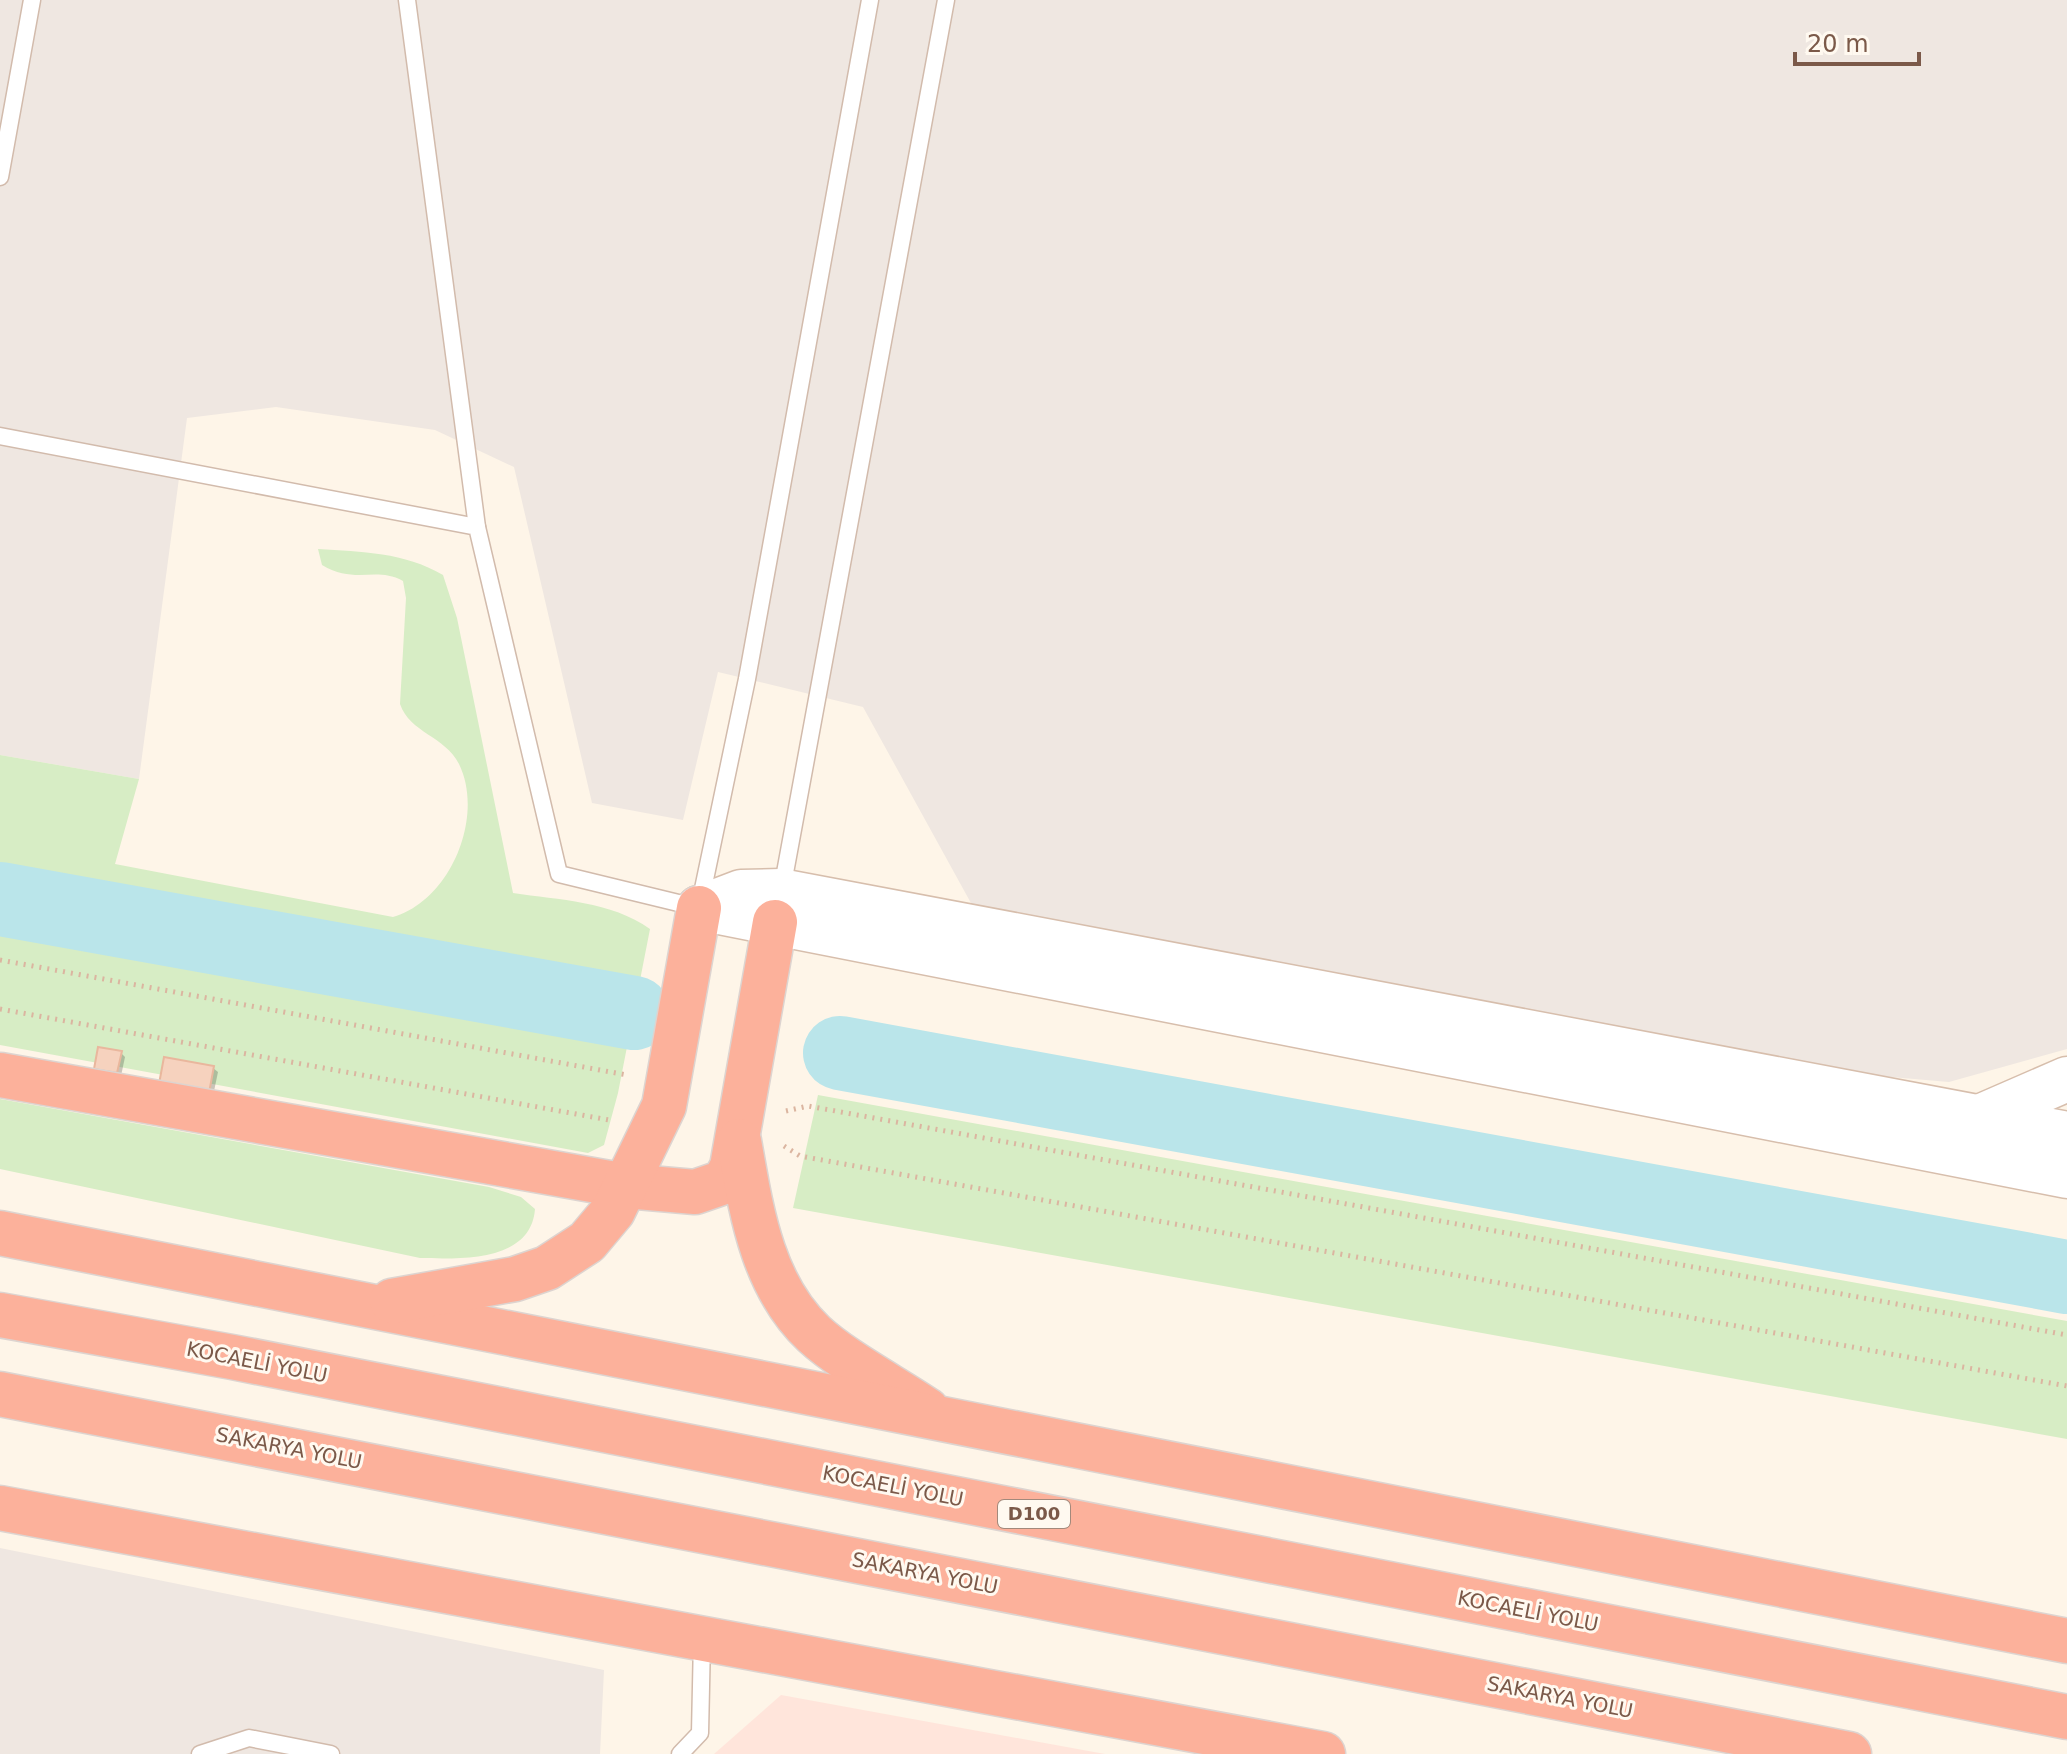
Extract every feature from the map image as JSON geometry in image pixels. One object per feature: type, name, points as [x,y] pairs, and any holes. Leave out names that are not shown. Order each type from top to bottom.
[{"type":"highway","points":[[0,1075],[626,1186],[695,1192],[724,1182],[741,1131],[778,906]]},
{"type":"highway","points":[[371,1305],[515,1279],[547,1268],[587,1242],[613,1211],[664,1106],[699,908]]},
{"type":"highway","points":[[741,1131],[766,1262],[782,1294],[814,1334],[945,1422]]},
{"type":"highway","points":[[0,1233],[945,1422],[2067,1641]]},
{"type":"highway","points":[[0,1293],[232,1357]]},
{"type":"highway","name":"KOCAELİ YOLU","points":[[0,1315],[232,1357],[2067,1717]]},
{"type":"highway","name":"SAKARYA YOLU","points":[[0,1394],[1849,1754]]},
{"type":"highway","points":[[0,1407],[164,1424]]},
{"type":"highway","points":[[0,1508],[1323,1754]]},
{"type":"main road","points":[[699,908],[778,906],[2067,1134]]},
{"type":"main road","points":[[778,906],[2067,1176]]},
{"type":"main road","points":[[1975,1119],[2067,1079]]},
{"type":"lane","points":[[0,177],[32,0]]},
{"type":"lane","points":[[407,0],[477,527],[559,874],[699,908],[747,679],[870,0]]},
{"type":"lane","points":[[778,906],[946,0]]},
{"type":"lane","points":[[0,436],[477,527]]},
{"type":"lane","points":[[680,1754],[700,1733],[702,1638]]},
{"type":"lane","points":[[200,1754],[249,1738],[331,1754]]},
{"type":"path","points":[[0,960],[632,1076],[664,1106],[618,1122],[0,1009]]},
{"type":"path","points":[[741,1131],[808,1106],[2067,1335]]},
{"type":"path","points":[[741,1131],[800,1156],[2067,1386]]},
{"type":"shaded area","points":[[0,0],[2067,0],[2067,1049],[1949,1082],[1810,1070],[977,914],[863,707],[718,672],[683,820],[592,803],[514,467],[435,430],[276,407],[187,418],[139,779],[0,755]]},
{"type":"shaded area","points":[[0,1548],[604,1670],[600,1754],[0,1754]]},
{"type":"shaded area","points":[[781,1695],[1105,1754],[714,1754]]},
{"type":"green space","points":[[318,549],[398,557],[443,575],[457,618],[513,893],[602,907],[650,929],[618,1093],[604,1145],[588,1153],[0,1045],[0,755],[139,779],[115,864],[393,917],[413,908],[431,894],[446,876],[465,831],[468,808],[466,785],[453,755],[411,722],[400,704],[406,598],[403,581],[383,575],[334,571],[322,565]]},
{"type":"green space","points":[[818,1095],[2067,1321],[2067,1439],[793,1208]]},
{"type":"green space","points":[[0,1099],[489,1187],[521,1197],[535,1209],[531,1226],[521,1239],[508,1248],[473,1257],[420,1258],[0,1169]]},
{"type":"building","points":[[98,1047],[122,1051],[117,1073],[94,1069]]},
{"type":"building","points":[[164,1057],[214,1066],[209,1093],[159,1084]]},
{"type":"waterway","points":[[0,899],[634,1013]]},
{"type":"waterway","points":[[840,1053],[2067,1277]]}]
